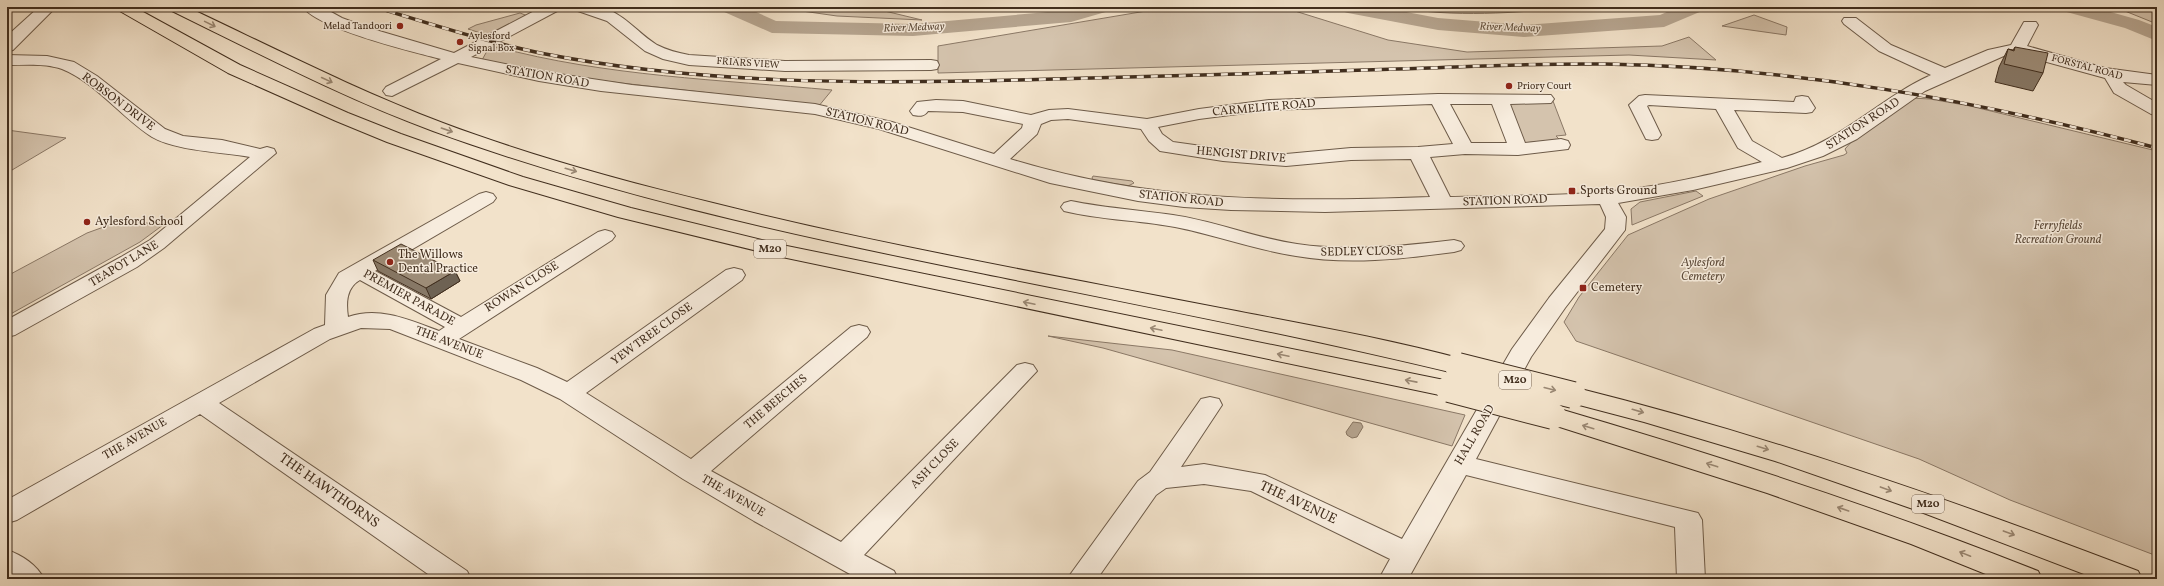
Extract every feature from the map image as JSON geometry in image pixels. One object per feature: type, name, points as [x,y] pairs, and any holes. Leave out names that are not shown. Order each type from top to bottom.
[{"type":"highway","name":"M20","points":[[123,7],[234,69],[342,117],[394,138],[516,181],[625,213],[782,252],[1449,389],[1553,416],[1783,488],[1921,536],[2028,579]]},
{"type":"highway","name":"M20","points":[[175,7],[349,90],[438,127],[531,158],[649,193],[766,222],[1358,342],[1628,408],[1829,468],[2046,547],[2128,579]]},
{"type":"street","points":[[7,48],[8,44],[48,7]]},
{"type":"street","name":"STATION ROAD","points":[[311,7],[344,25],[455,58],[508,71],[564,81],[667,95],[778,104],[815,109],[887,126],[998,160],[1094,187],[1159,198],[1247,205],[1443,203],[1605,198],[1644,194],[1780,164],[1820,151],[1838,143],[1916,90],[1944,74],[2004,51],[2017,49]]},
{"type":"street","points":[[392,91],[554,7]]},
{"type":"street","name":"FRIARS VIEW","points":[[580,7],[602,13],[613,18],[651,48],[669,56],[689,60],[785,66],[931,65]]},
{"type":"street","points":[[1850,21],[1885,48],[1944,74]]},
{"type":"street","points":[[2017,49],[2030,25]]},
{"type":"street","name":"FORSTAL ROAD","points":[[2017,49],[2114,75],[2139,80],[2157,80]]},
{"type":"street","name":"ROBSON DRIVE","points":[[7,60],[47,62],[68,66],[91,80],[159,133],[180,141],[222,146],[260,153]]},
{"type":"street","points":[[2114,75],[2114,81],[2120,89],[2157,110]]},
{"type":"street","points":[[1438,99],[1465,148]]},
{"type":"street","name":"CARMELITE ROAD","points":[[1032,121],[1049,114],[1068,114],[1147,124],[1199,114],[1269,105],[1438,99],[1545,99]]},
{"type":"street","points":[[1499,100],[1518,148]]},
{"type":"street","points":[[1652,135],[1638,105],[1646,100],[1806,108],[1802,101]]},
{"type":"street","points":[[1722,104],[1745,144],[1756,152],[1780,164]]},
{"type":"street","points":[[919,111],[923,106],[936,105],[985,110],[1032,121],[1031,130],[998,160]]},
{"type":"street","name":"HENGIST DRIVE","points":[[1147,124],[1154,137],[1167,147],[1223,155],[1286,160],[1351,154],[1561,145]]},
{"type":"street","points":[[1418,152],[1443,203]]},
{"type":"street","name":"TEAPOT LANE","points":[[7,330],[129,262],[157,244],[260,153]]},
{"type":"street","points":[[337,327],[336,302],[339,286],[358,270],[486,198]]},
{"type":"street","name":"HALL ROAD","points":[[1393,579],[1537,331],[1578,275],[1615,230],[1618,224],[1617,220],[1614,211],[1605,198]]},
{"type":"street","points":[[1247,205],[1250,224],[1247,239]]},
{"type":"street","name":"SEDLEY CLOSE","points":[[1071,207],[1107,214],[1174,221],[1296,250],[1340,255],[1401,252],[1454,246]]},
{"type":"street","name":"ROWAN CLOSE","points":[[450,333],[605,236]]},
{"type":"street","name":"PREMIER PARADE","points":[[358,270],[450,333]]},
{"type":"street","name":"YEW TREE CLOSE","points":[[569,393],[734,275]]},
{"type":"street","name":"THE AVENUE","points":[[7,513],[200,402],[337,327],[359,321],[393,322],[450,333],[569,393],[692,472],[764,514],[884,579]]},
{"type":"street","name":"THE BEECHES","points":[[692,472],[859,332]]},
{"type":"street","name":"ASH CLOSE","points":[[844,557],[1025,371]]},
{"type":"street","name":"THE HAWTHORNS","points":[[200,402],[457,579]]},
{"type":"street","points":[[1081,579],[1147,488],[1159,479],[1210,405]]},
{"type":"street","points":[[1459,464],[1688,520],[1691,579]]},
{"type":"street","name":"THE AVENUE","points":[[1159,479],[1204,474],[1256,482],[1408,555]]},
{"type":"street","points":[[7,561],[30,579]]},
{"type":"green space","points":[[774,7],[868,7],[922,20],[837,16]]},
{"type":"green space","points":[[1170,7],[1282,7],[1388,40],[1467,52],[1662,46],[1689,37],[1716,60],[1629,55],[938,73],[938,46]]},
{"type":"green space","points":[[1396,7],[1574,7],[1507,13],[1462,13]]},
{"type":"green space","points":[[2115,7],[2157,7],[2157,24]]},
{"type":"green space","points":[[520,13],[528,16],[490,36],[468,29],[476,25]]},
{"type":"green space","points":[[1754,15],[1787,27],[1786,35],[1722,26]]},
{"type":"green space","points":[[497,47],[579,65],[621,71],[706,80],[832,90],[818,107],[595,80],[482,60],[487,51]]},
{"type":"green space","points":[[1911,98],[1930,99],[1970,106],[2157,151],[2157,556],[2010,500],[1919,459],[1576,341],[1564,322],[1579,297],[1628,235],[1709,199],[1805,166],[1844,155],[1847,153],[1845,149],[1854,139],[1885,120]]},
{"type":"green space","points":[[1515,101],[1553,101],[1566,135],[1556,136],[1560,140],[1522,143],[1509,103]]},
{"type":"green space","points":[[7,130],[66,138],[7,173]]},
{"type":"green space","points":[[1093,176],[1132,181],[1134,183],[1128,186],[1093,180]]},
{"type":"green space","points":[[1696,191],[1703,196],[1632,225],[1631,209],[1640,202]]},
{"type":"green space","points":[[123,220],[163,225],[140,242],[7,316],[7,276],[87,233]]},
{"type":"green space","points":[[1048,336],[1172,350],[1465,415],[1452,446],[1103,348]]},
{"type":"shaded area","points":[[1353,422],[1361,423],[1363,427],[1357,437],[1352,438],[1347,435],[1346,432]]},
{"type":"building","points":[[2015,47],[2048,53],[2043,73],[2004,64],[2008,49],[2014,51]]},
{"type":"building","points":[[401,244],[455,271],[426,288],[373,260]]},
{"type":"waterway","name":"River Medway","points":[[729,7],[772,27],[913,30],[1071,16],[1102,7]]},
{"type":"waterway","name":"River Medway","points":[[1348,7],[1438,24],[1524,31],[1664,21],[1695,7]]},
{"type":"waterway","name":"River Medway","points":[[2070,7],[2132,24],[2157,35]]},
{"type":"railway","points":[[375,7],[478,38],[540,53],[659,71],[778,80],[898,82],[1065,79],[1579,64],[1675,67],[1745,72],[1815,79],[1952,101],[2021,115],[2157,148]]},
{"type":"place","name":"Melad Tandoori","points":[[400,26]]},
{"type":"place","name":"Aylesford Signal Box","points":[[460,42]]},
{"type":"place","name":"Priory Court","points":[[1509,86]]},
{"type":"place","name":"Sports Ground","points":[[1572,191]]},
{"type":"place","name":"Aylesford School","points":[[87,222]]},
{"type":"place","name":"The Willows Dental Practice","points":[[390,262]]},
{"type":"place","name":"Cemetery","points":[[1583,288]]},
{"type":"park label","name":"Ferryfields Recreation Ground","points":[[2058,233]]},
{"type":"park label","name":"Aylesford Cemetery","points":[[1703,270]]}]
